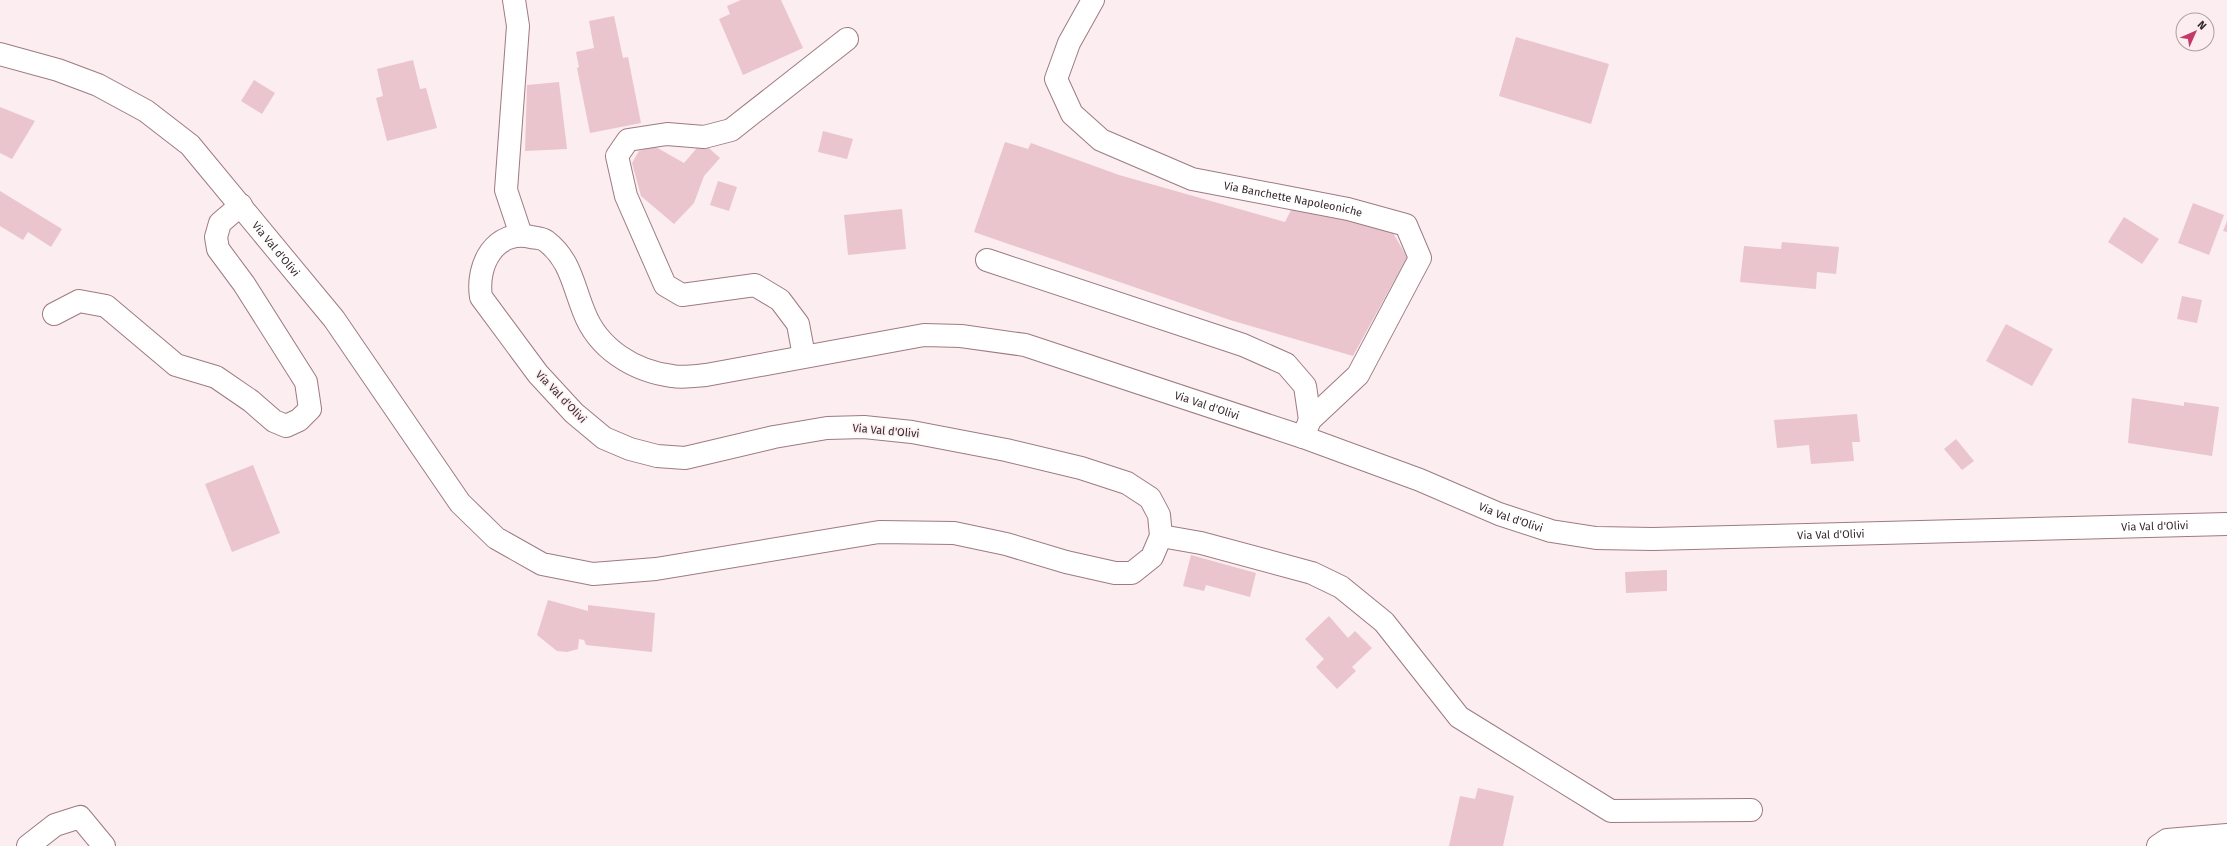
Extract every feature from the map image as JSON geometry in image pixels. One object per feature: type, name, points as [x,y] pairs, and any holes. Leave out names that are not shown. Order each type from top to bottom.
[{"type":"street","points":[[514,0],[518,26],[506,190],[521,235]]},
{"type":"street","name":"Via Banchette Napoleoniche","points":[[1093,0],[1069,43],[1056,79],[1072,114],[1101,140],[1192,179],[1348,209],[1406,225],[1420,258],[1358,375],[1307,429]]},
{"type":"street","points":[[804,356],[798,324],[780,300],[756,285],[682,295],[665,285],[626,196],[617,156],[628,140],[667,134],[704,137],[731,130],[847,39]]},
{"type":"street","name":"Via Val d'Olivi","points":[[0,54],[58,70],[98,86],[146,111],[190,145],[334,319],[460,503],[496,538],[542,564],[593,574],[656,569],[879,532],[954,533],[1006,544],[1073,564],[1115,573],[1132,573],[1152,557],[1161,536],[1159,515],[1150,498],[1127,483],[1081,468],[1006,450],[912,432],[864,427],[827,428],[774,437],[685,458],[657,456],[630,449],[604,438],[574,413],[538,374],[481,297],[479,283],[484,261],[492,250],[507,239],[521,235],[544,240],[559,253],[571,272],[584,313],[598,336],[619,357],[645,371],[674,377],[706,375],[924,335],[961,336],[1025,345],[1307,429],[1499,514],[1551,532],[1596,538],[1653,539],[2227,524]]},
{"type":"street","points":[[54,314],[79,301],[106,306],[176,365],[216,377],[274,421],[286,426],[299,420],[310,409],[306,382],[244,284],[218,249],[216,237],[220,223],[240,205]]},
{"type":"street","points":[[987,260],[1243,345],[1286,364],[1305,386],[1307,429]]},
{"type":"street","points":[[1161,536],[1201,544],[1312,572],[1341,587],[1384,622],[1459,717],[1611,811],[1751,810]]},
{"type":"street","points":[[28,846],[55,825],[80,817],[104,846]]},
{"type":"street","points":[[2158,846],[2167,840],[2227,835]]},
{"type":"building","points":[[741,0],[781,0],[803,48],[743,75],[719,19],[730,14],[727,6]]},
{"type":"building","points":[[614,16],[623,58],[628,57],[641,123],[590,133],[577,68],[579,67],[576,52],[594,48],[589,21]]},
{"type":"building","points":[[1516,37],[1609,64],[1591,124],[1499,96]]},
{"type":"building","points":[[413,60],[420,89],[426,88],[437,128],[387,141],[376,98],[383,96],[377,69]]},
{"type":"building","points":[[254,80],[275,93],[262,114],[241,101]]},
{"type":"building","points":[[559,82],[567,149],[525,151],[527,85]]},
{"type":"building","points":[[0,107],[35,121],[12,159],[0,153]]},
{"type":"building","points":[[823,131],[853,139],[847,159],[818,152]]},
{"type":"building","points":[[702,142],[720,158],[704,176],[694,203],[674,224],[641,196],[632,163],[639,151],[654,146],[684,163]]},
{"type":"building","points":[[1005,142],[1028,149],[1031,143],[1119,175],[1285,222],[1292,208],[1347,217],[1393,233],[1407,257],[1353,356],[1230,320],[974,232]]},
{"type":"building","points":[[718,181],[737,187],[729,211],[710,205]]},
{"type":"building","points":[[0,191],[62,229],[51,247],[28,232],[23,240],[0,226]]},
{"type":"building","points":[[2193,203],[2224,215],[2209,255],[2178,243]]},
{"type":"building","points":[[902,209],[906,249],[848,255],[844,215]]},
{"type":"building","points":[[2124,217],[2159,239],[2142,264],[2108,242]]},
{"type":"building","points":[[2227,221],[2227,232],[2223,231]]},
{"type":"building","points":[[1782,242],[1839,247],[1836,274],[1817,272],[1816,289],[1740,282],[1744,246],[1781,249]]},
{"type":"building","points":[[2182,296],[2202,300],[2197,323],[2177,319]]},
{"type":"building","points":[[2006,324],[2053,349],[2032,386],[1986,361]]},
{"type":"building","points":[[2132,398],[2184,406],[2184,402],[2219,407],[2212,456],[2128,443]]},
{"type":"building","points":[[1857,414],[1860,442],[1852,442],[1854,461],[1811,464],[1809,445],[1777,448],[1774,420]]},
{"type":"building","points":[[1956,439],[1974,461],[1962,470],[1944,449]]},
{"type":"building","points":[[253,465],[280,533],[232,552],[205,484]]},
{"type":"building","points":[[1191,555],[1256,573],[1250,597],[1206,585],[1204,591],[1183,586]]},
{"type":"building","points":[[1667,570],[1667,591],[1626,593],[1625,572]]},
{"type":"building","points":[[548,600],[588,611],[588,605],[655,613],[652,652],[586,645],[584,640],[579,639],[578,649],[567,652],[557,651],[537,635]]},
{"type":"building","points":[[1329,616],[1348,638],[1355,631],[1372,648],[1352,667],[1356,671],[1337,689],[1316,667],[1324,659],[1305,639]]},
{"type":"building","points":[[1478,788],[1514,796],[1503,846],[1449,846],[1460,796],[1475,799]]}]
